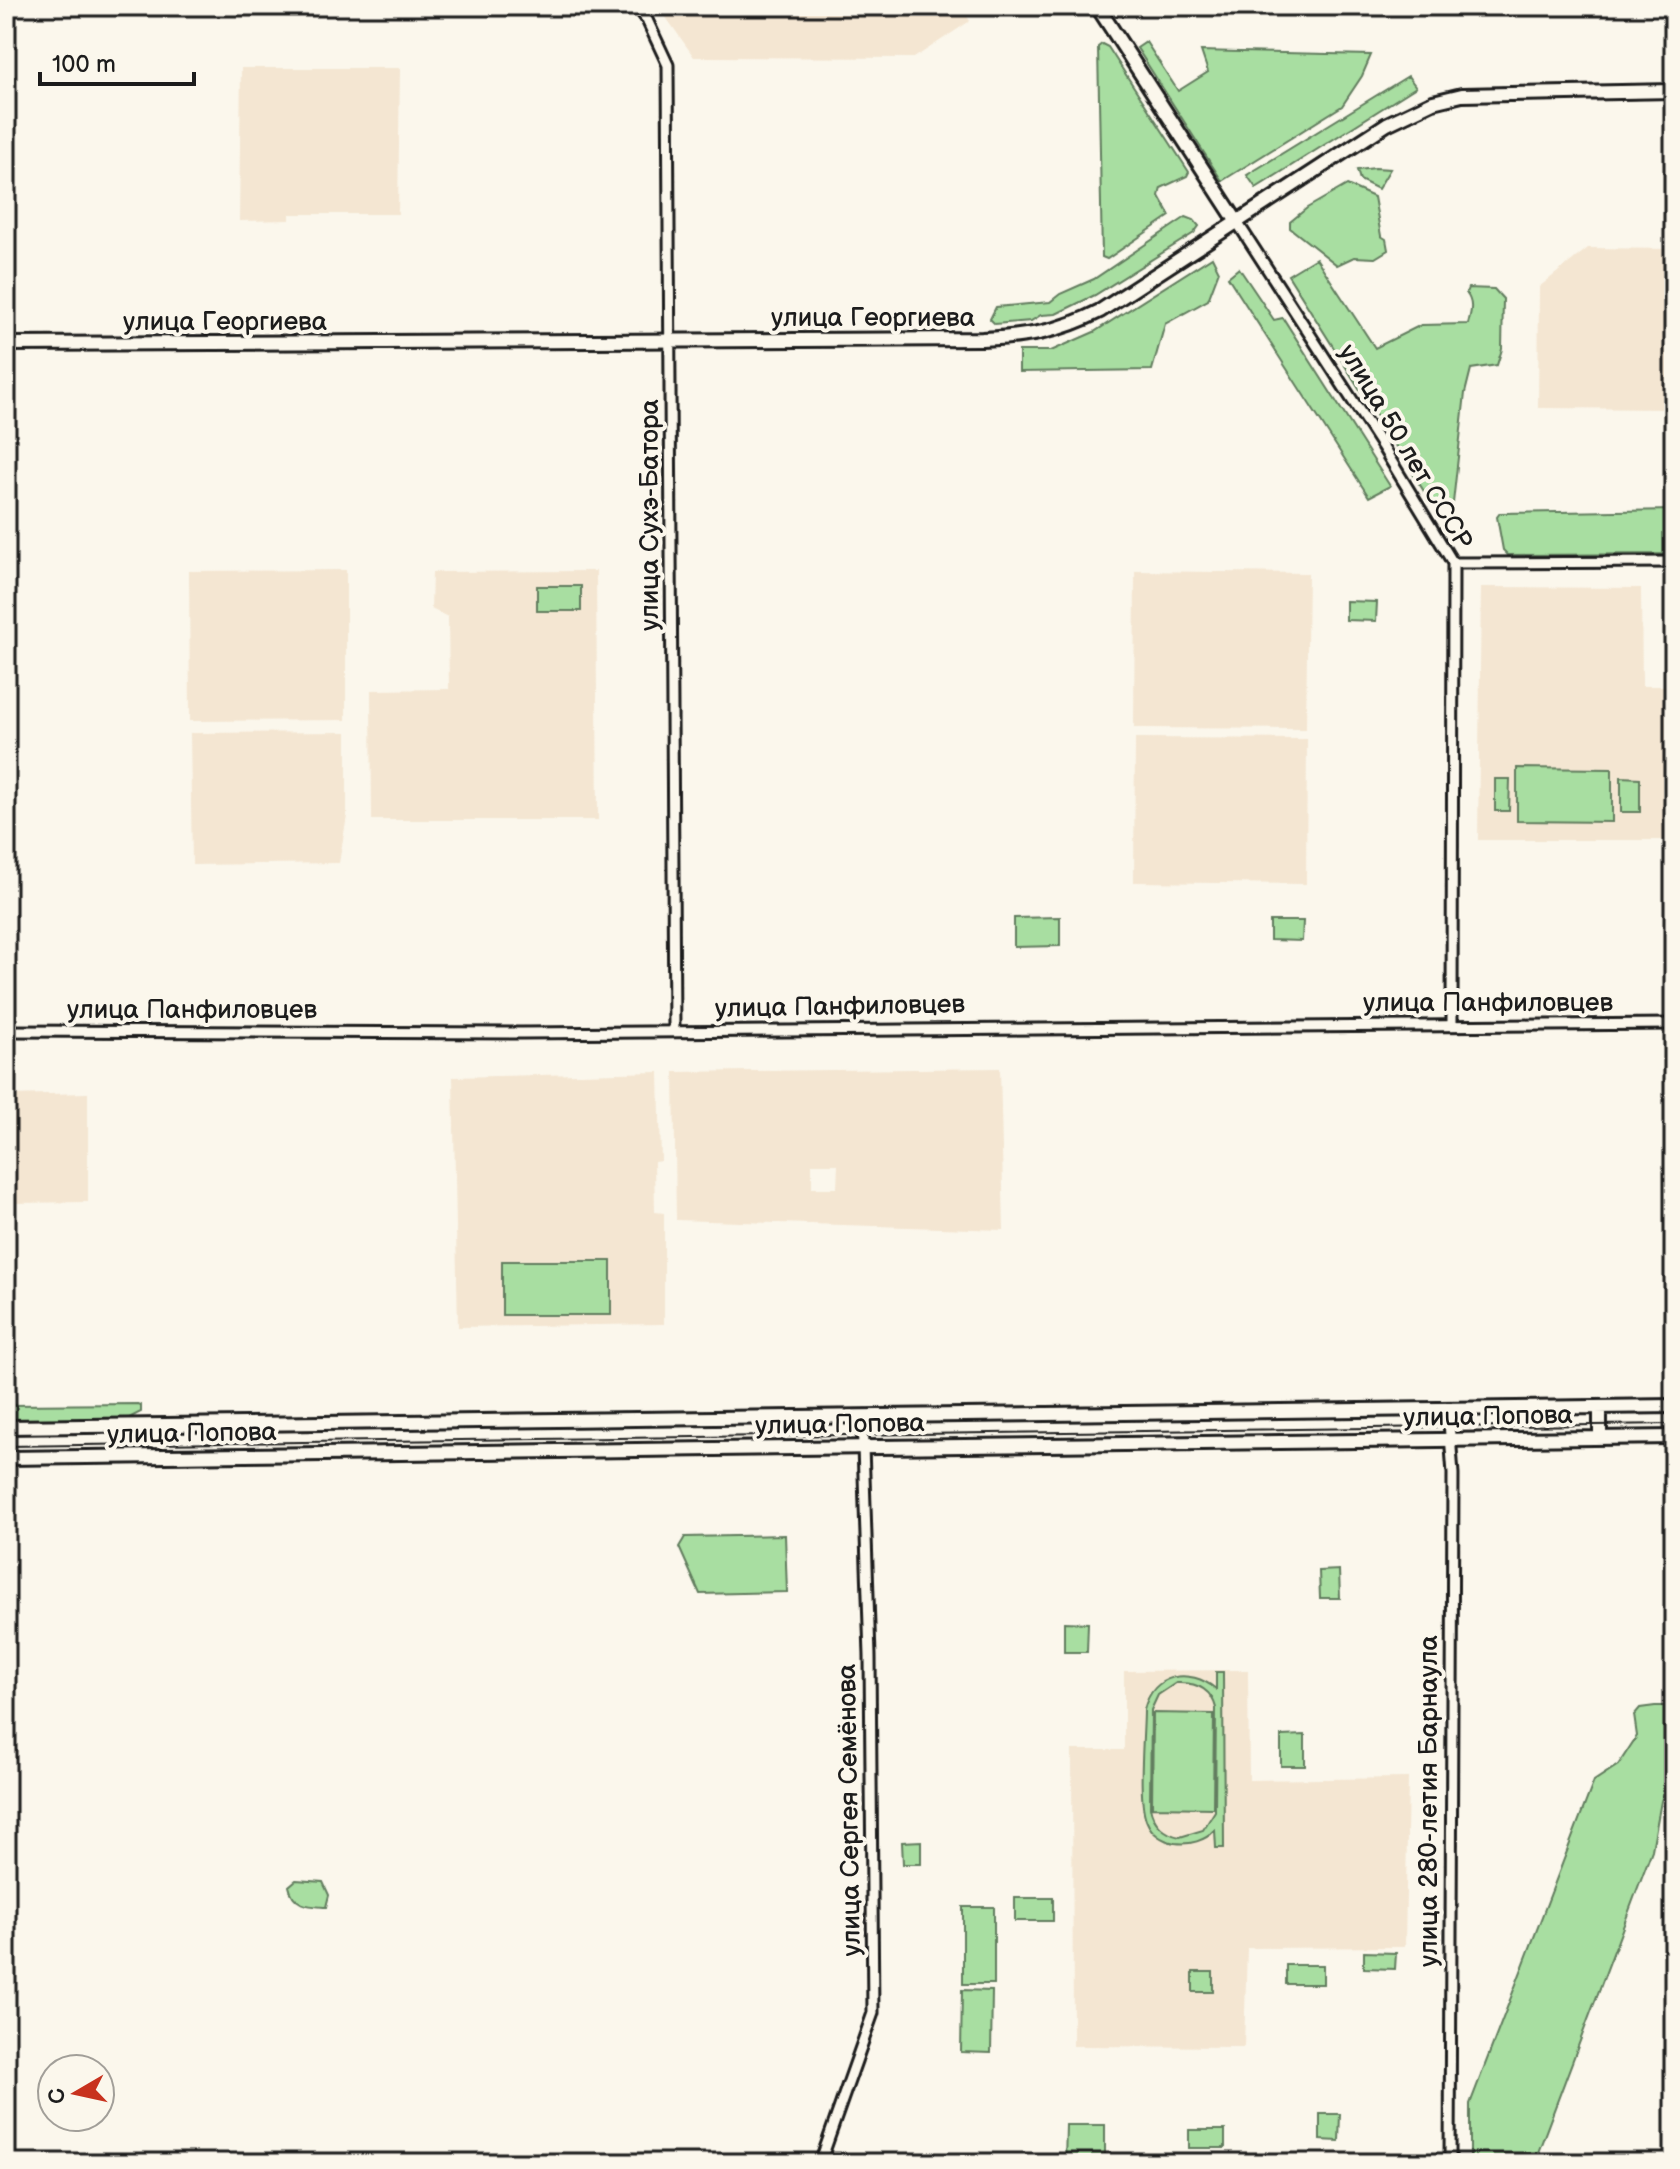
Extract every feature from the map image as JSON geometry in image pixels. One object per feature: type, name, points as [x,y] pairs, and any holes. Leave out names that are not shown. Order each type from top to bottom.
[{"type":"main road","name":"улица 50 лет СССР","points":[[1097,6],[1237,222]]},
{"type":"main road","name":"улица Георгиева","points":[[6,344],[982,339],[1045,334],[1074,325],[1100,311],[1387,124],[1433,102],[1462,95],[1492,93],[1674,91]]},
{"type":"main road","name":"улица Попова","points":[[6,1427],[1674,1406]]},
{"type":"main road","points":[[1600,1407],[1600,1437]]},
{"type":"main road","name":"улица Попова","points":[[6,1458],[1674,1437]]},
{"type":"street","name":"улица Сухэ-Батора","points":[[637,6],[668,60],[674,1031]]},
{"type":"street","name":"улица 50 лет СССР","points":[[1237,222],[1382,446],[1453,563],[1452,1025]]},
{"type":"street","points":[[1453,563],[1674,562]]},
{"type":"street","name":"улица Панфиловцев","points":[[6,1031],[674,1031],[1674,1024]]},
{"type":"street","name":"улица 280-летия Барнаула","points":[[1448,1409],[1452,1440],[1450,2163]]},
{"type":"street","name":"улица Сергея Семёнова","points":[[820,2163],[873,2013],[870,1656],[862,1416]]},
{"type":"shaded area","points":[[658,6],[961,6],[970,21],[914,58],[694,57]]},
{"type":"shaded area","points":[[241,68],[400,68],[398,214],[290,214],[290,220],[239,221]]},
{"type":"shaded area","points":[[1588,248],[1674,249],[1674,409],[1538,408],[1539,287]]},
{"type":"shaded area","points":[[346,570],[346,720],[190,721],[189,571]]},
{"type":"shaded area","points":[[596,571],[598,820],[372,820],[371,690],[449,689],[448,617],[431,609],[432,572]]},
{"type":"shaded area","points":[[1135,571],[1308,573],[1306,729],[1134,728]]},
{"type":"shaded area","points":[[1481,587],[1641,588],[1642,686],[1674,686],[1674,840],[1478,840]]},
{"type":"shaded area","points":[[347,732],[347,816],[339,863],[192,865],[190,733]]},
{"type":"shaded area","points":[[1135,738],[1307,739],[1306,884],[1134,882]]},
{"type":"shaded area","points":[[1000,1068],[1004,1230],[676,1220],[674,1072]],"holes":[[[812,1164],[838,1164],[837,1188],[812,1188]]]},
{"type":"shaded area","points":[[659,1072],[661,1161],[654,1162],[655,1212],[664,1213],[664,1324],[458,1327],[453,1077]]},
{"type":"shaded area","points":[[88,1093],[88,1202],[12,1203],[10,1095]]},
{"type":"shaded area","points":[[1248,1670],[1249,1780],[1408,1778],[1405,1947],[1247,1948],[1244,2047],[1073,2046],[1072,1750],[1124,1750],[1124,1671]]},
{"type":"green space","points":[[1146,42],[1178,91],[1208,72],[1201,51],[1371,55],[1362,76],[1342,106],[1222,181],[1137,48]]},
{"type":"green space","points":[[1102,44],[1108,47],[1189,172],[1187,176],[1161,188],[1159,196],[1170,216],[1107,259],[1102,257],[1098,47]]},
{"type":"green space","points":[[1408,76],[1416,87],[1256,188],[1247,175]]},
{"type":"green space","points":[[1390,169],[1378,189],[1360,180],[1357,170]]},
{"type":"green space","points":[[1347,185],[1374,197],[1381,236],[1386,239],[1388,250],[1375,258],[1354,257],[1337,265],[1290,228],[1290,222],[1307,208]]},
{"type":"green space","points":[[1186,217],[1199,226],[1194,233],[1095,295],[1056,314],[1041,315],[1031,321],[995,324],[990,319],[996,307],[1050,302],[1060,294],[1094,279]]},
{"type":"green space","points":[[1212,257],[1219,271],[1208,300],[1165,324],[1152,370],[1019,372],[1019,351],[1051,351],[1094,332]]},
{"type":"green space","points":[[1316,258],[1375,348],[1421,325],[1468,324],[1471,308],[1466,293],[1468,288],[1494,289],[1503,299],[1502,349],[1497,365],[1471,369],[1465,393],[1453,503],[1441,509],[1432,504],[1288,275]]},
{"type":"green space","points":[[1239,268],[1274,320],[1283,318],[1390,486],[1369,497],[1228,277]]},
{"type":"green space","points":[[1674,510],[1674,554],[1508,555],[1503,550],[1497,517],[1500,513]]},
{"type":"green space","points":[[537,586],[581,586],[581,611],[537,611]]},
{"type":"green space","points":[[1346,601],[1377,602],[1376,621],[1346,620]]},
{"type":"green space","points":[[1517,768],[1612,769],[1612,822],[1517,821]]},
{"type":"green space","points":[[1621,777],[1640,778],[1640,812],[1621,812]]},
{"type":"green space","points":[[1495,779],[1510,779],[1509,811],[1495,811]]},
{"type":"green space","points":[[1060,917],[1060,946],[1014,947],[1014,918]]},
{"type":"green space","points":[[1270,921],[1303,921],[1302,941],[1270,940]]},
{"type":"green space","points":[[502,1261],[611,1261],[611,1315],[502,1315]]},
{"type":"green space","points":[[6,1405],[141,1405],[141,1412],[129,1418],[6,1420]]},
{"type":"green space","points":[[785,1535],[787,1592],[700,1594],[679,1547],[685,1537]]},
{"type":"green space","points":[[1339,1570],[1340,1598],[1320,1598],[1319,1571]]},
{"type":"green space","points":[[1064,1622],[1088,1623],[1087,1652],[1064,1652]]},
{"type":"green space","points":[[1216,1672],[1223,1672],[1224,1848],[1216,1848],[1215,1830],[1197,1841],[1171,1842],[1152,1830],[1144,1812],[1144,1710],[1155,1688],[1173,1677],[1195,1678],[1216,1689]],"holes":[[[1176,1683],[1206,1691],[1216,1708],[1215,1811],[1203,1830],[1180,1837],[1160,1827],[1150,1807],[1151,1710],[1158,1695]]]},
{"type":"green space","points":[[1674,1706],[1674,1770],[1661,1801],[1652,1850],[1534,2163],[1470,2163],[1470,2104],[1594,1781],[1618,1765],[1637,1736],[1634,1715],[1640,1708]]},
{"type":"green space","points":[[1153,1713],[1214,1714],[1213,1808],[1152,1807]]},
{"type":"green space","points":[[1305,1735],[1305,1766],[1281,1766],[1281,1736]]},
{"type":"green space","points":[[921,1841],[921,1864],[903,1864],[902,1842]]},
{"type":"green space","points":[[296,1880],[323,1882],[329,1895],[326,1907],[307,1905],[294,1898],[289,1886]]},
{"type":"green space","points":[[1015,1898],[1053,1898],[1053,1921],[1015,1921]]},
{"type":"green space","points":[[963,1907],[994,1907],[994,1984],[963,1984]]},
{"type":"green space","points":[[1364,1952],[1396,1953],[1395,1969],[1364,1968]]},
{"type":"green space","points":[[1286,1965],[1323,1965],[1323,1984],[1286,1984]]},
{"type":"green space","points":[[1193,1972],[1213,1972],[1213,1992],[1193,1992]]},
{"type":"green space","points":[[962,1990],[992,1991],[991,2053],[961,2052]]},
{"type":"green space","points":[[1320,2114],[1340,2114],[1339,2141],[1320,2140]]},
{"type":"green space","points":[[1066,2125],[1105,2125],[1105,2163],[1065,2163]]},
{"type":"green space","points":[[1189,2130],[1225,2130],[1225,2148],[1189,2148]]},
{"type":"tram line","points":[[6,1446],[1674,1424]]}]
